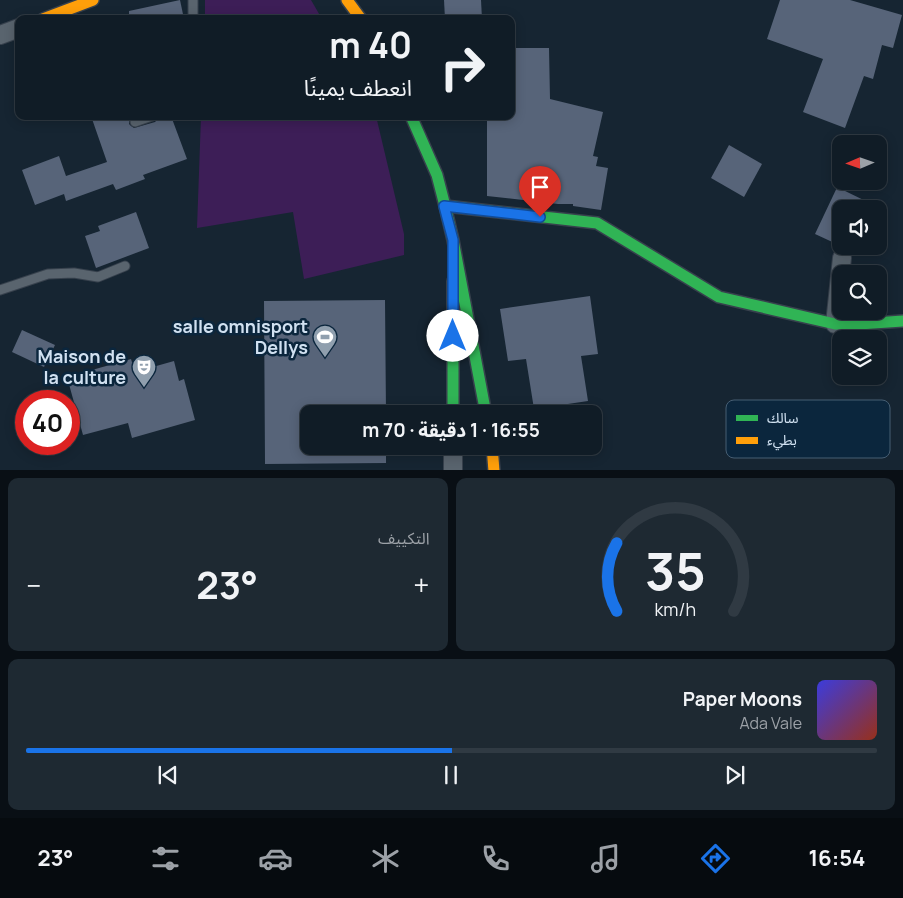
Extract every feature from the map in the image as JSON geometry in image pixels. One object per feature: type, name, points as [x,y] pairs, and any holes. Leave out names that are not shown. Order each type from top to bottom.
[{"type":"street","points":[[54,15],[93,0]]},
{"type":"street","points":[[347,0],[358,15]]},
{"type":"street","points":[[0,35],[15,29]]},
{"type":"street","points":[[412,120],[437,175],[453,240],[484,405]]},
{"type":"street","points":[[444,206],[597,223],[719,297],[835,324],[903,321]]},
{"type":"street","points":[[453,240],[453,405]]},
{"type":"street","points":[[835,324],[842,258]]},
{"type":"street","points":[[453,455],[453,470]]},
{"type":"street","points":[[493,455],[494,470]]},
{"type":"lane","points":[[193,0],[193,15]]},
{"type":"lane","points":[[135,122],[141,120]]},
{"type":"lane","points":[[0,290],[48,274],[74,272],[98,276],[125,266]]},
{"type":"shaded area","points":[[205,0],[311,0],[320,15],[205,15]]},
{"type":"shaded area","points":[[201,120],[377,120],[404,234],[404,255],[304,279],[293,212],[197,228]]},
{"type":"building","points":[[180,0],[183,15],[129,15],[129,11]]},
{"type":"building","points":[[444,0],[481,0],[482,15],[445,15]]},
{"type":"building","points":[[780,0],[850,0],[902,15],[893,48],[882,45],[873,79],[864,76],[845,128],[803,112],[823,59],[767,39]]},
{"type":"building","points":[[515,48],[549,48],[550,99],[603,112],[593,156],[598,157],[596,166],[608,168],[601,210],[573,206],[573,204],[487,196],[487,120],[515,120]]},
{"type":"building","points":[[92,120],[130,120],[129,124],[134,128],[157,120],[172,120],[187,159],[143,175],[145,179],[116,190],[113,184],[66,201],[64,194],[35,205],[22,170],[59,156],[66,176],[107,162]]},
{"type":"building","points":[[729,145],[762,164],[744,197],[711,178]]},
{"type":"building","points":[[836,190],[843,190],[864,200],[832,200],[832,242],[815,234]]},
{"type":"building","points":[[136,212],[149,248],[96,268],[85,236],[100,231],[98,226]]},
{"type":"building","points":[[590,296],[598,354],[581,356],[588,401],[561,405],[533,405],[526,359],[508,361],[500,309]]},
{"type":"building","name":"salle omnisport Dellys","points":[[385,300],[386,405],[300,405],[300,455],[386,455],[386,463],[265,464],[264,301]]},
{"type":"building","points":[[22,330],[55,345],[44,367],[12,352]]},
{"type":"building","points":[[131,359],[135,372],[174,361],[179,381],[184,379],[195,420],[132,438],[128,423],[83,435],[80,424],[80,390],[71,390],[67,377]]},
{"type":"traffic: fast","points":[[413,120],[437,175],[445,206],[484,405]]},
{"type":"traffic: fast","points":[[445,206],[597,223],[719,297],[835,324],[903,321]]},
{"type":"traffic: fast","points":[[453,281],[453,405]]},
{"type":"traffic: slow","points":[[54,15],[93,0]]},
{"type":"traffic: slow","points":[[347,0],[358,15]]},
{"type":"traffic: slow","points":[[493,455],[494,470]]},
{"type":"place","name":"salle omnisport Dellys","points":[[325,358]]},
{"type":"place","name":"Maison de la culture","points":[[144,388]]},
{"type":"route","points":[[453,336],[453,240],[444,206],[540,217]]}]
